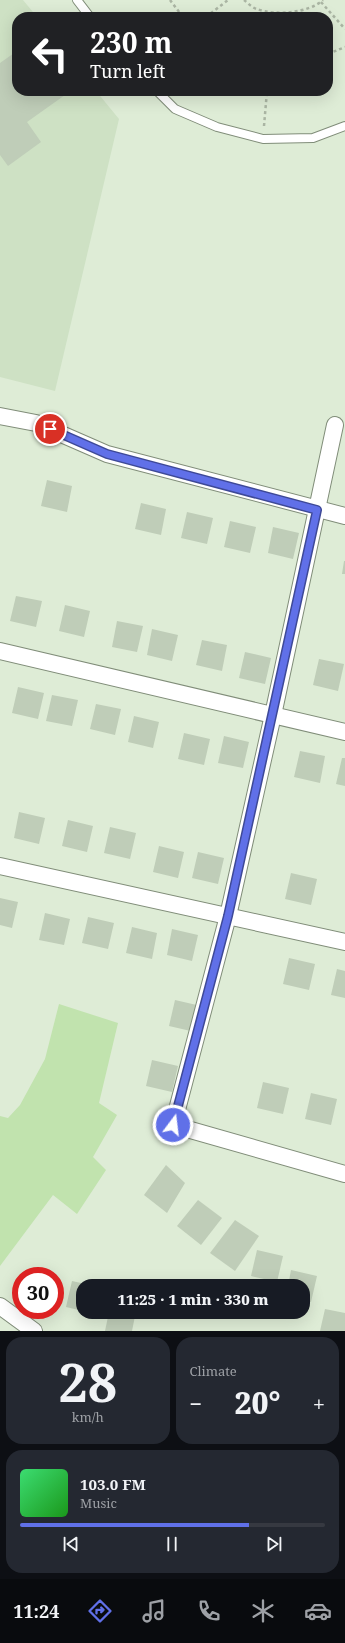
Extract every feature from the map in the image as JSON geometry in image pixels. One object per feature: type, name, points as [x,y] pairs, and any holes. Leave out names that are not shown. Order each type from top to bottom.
[{"type":"street","points":[[0,416],[36,423],[107,454],[317,510],[345,516]]},
{"type":"street","points":[[335,425],[228,916],[173,1125],[345,1174]]},
{"type":"street","points":[[0,651],[345,732]]},
{"type":"street","points":[[0,866],[345,942]]},
{"type":"street","points":[[0,1306],[34,1331]]},
{"type":"lane","points":[[77,0],[86,12]]},
{"type":"lane","points":[[162,96],[175,109],[217,127],[263,139],[313,138],[345,126]]},
{"type":"path","points":[[170,0],[180,12]]},
{"type":"path","points":[[212,12],[228,0]]},
{"type":"path","points":[[244,0],[256,9],[270,12]]},
{"type":"path","points":[[286,12],[299,11],[322,1],[331,12]]},
{"type":"path","points":[[333,14],[345,29]]},
{"type":"path","points":[[333,52],[345,47]]},
{"type":"path","points":[[263,139],[267,96]]},
{"type":"shaded area","points":[[0,0],[23,0],[33,12],[12,12],[12,96],[100,96],[119,119],[55,391],[0,377]]},
{"type":"green space","points":[[59,1004],[118,1023],[99,1103],[117,1115],[93,1157],[106,1170],[77,1214],[53,1195],[0,1266],[0,1116],[8,1118],[20,1105],[45,1059]]},
{"type":"building","points":[[12,55],[12,96],[64,96],[27,122],[41,142],[8,166],[0,155],[0,63]]},
{"type":"building","points":[[47,480],[72,486],[67,512],[41,506]]},
{"type":"building","points":[[141,503],[166,509],[161,535],[135,529]]},
{"type":"building","points":[[187,512],[213,518],[207,544],[181,538]]},
{"type":"building","points":[[230,521],[256,527],[250,553],[224,547]]},
{"type":"building","points":[[273,527],[299,533],[293,559],[268,553]]},
{"type":"building","points":[[344,561],[345,574],[342,574]]},
{"type":"building","points":[[16,596],[42,601],[36,627],[10,621]]},
{"type":"building","points":[[65,605],[90,611],[84,637],[59,631]]},
{"type":"building","points":[[117,621],[143,626],[137,652],[112,647]]},
{"type":"building","points":[[152,629],[178,635],[172,661],[147,655]]},
{"type":"building","points":[[202,640],[227,645],[222,671],[196,665]]},
{"type":"building","points":[[245,652],[271,658],[265,684],[239,678]]},
{"type":"building","points":[[319,659],[344,664],[338,691],[313,685]]},
{"type":"building","points":[[18,687],[44,693],[38,719],[12,713]]},
{"type":"building","points":[[52,695],[78,700],[72,726],[46,721]]},
{"type":"building","points":[[96,704],[121,709],[115,735],[90,729]]},
{"type":"building","points":[[134,716],[159,722],[153,748],[128,742]]},
{"type":"building","points":[[184,733],[210,739],[204,765],[178,759]]},
{"type":"building","points":[[224,736],[249,742],[243,768],[218,763]]},
{"type":"building","points":[[300,751],[325,756],[320,783],[294,777]]},
{"type":"building","points":[[342,758],[345,758],[345,786],[336,784]]},
{"type":"building","points":[[19,812],[45,818],[39,844],[14,838]]},
{"type":"building","points":[[68,820],[93,826],[87,852],[62,846]]},
{"type":"building","points":[[110,827],[136,833],[130,859],[104,853]]},
{"type":"building","points":[[159,846],[184,852],[178,878],[153,872]]},
{"type":"building","points":[[198,852],[224,858],[218,884],[192,878]]},
{"type":"building","points":[[291,873],[317,879],[311,905],[285,899]]},
{"type":"building","points":[[0,898],[18,902],[12,928],[0,925]]},
{"type":"building","points":[[45,913],[70,919],[64,945],[39,940]]},
{"type":"building","points":[[88,917],[114,923],[108,949],[82,943]]},
{"type":"building","points":[[132,927],[157,933],[152,959],[126,953]]},
{"type":"building","points":[[172,929],[198,935],[192,961],[167,955]]},
{"type":"building","points":[[289,958],[315,964],[309,990],[283,984]]},
{"type":"building","points":[[337,969],[345,971],[345,998],[331,995]]},
{"type":"building","points":[[175,1000],[201,1006],[195,1032],[169,1026]]},
{"type":"building","points":[[152,1060],[178,1066],[172,1092],[146,1086]]},
{"type":"building","points":[[263,1082],[289,1088],[283,1114],[257,1108]]},
{"type":"building","points":[[311,1093],[337,1099],[331,1125],[305,1119]]},
{"type":"building","points":[[166,1165],[185,1183],[167,1213],[144,1195]]},
{"type":"building","points":[[198,1200],[222,1218],[201,1245],[177,1226]]},
{"type":"building","points":[[235,1220],[259,1236],[235,1271],[210,1253]]},
{"type":"building","points":[[257,1250],[283,1256],[278,1279],[264,1279],[251,1276]]},
{"type":"building","points":[[291,1270],[317,1276],[311,1302],[310,1279],[289,1279]]},
{"type":"building","points":[[72,1281],[76,1282],[76,1309],[66,1307]]},
{"type":"building","points":[[325,1309],[345,1313],[345,1331],[320,1331]]},
{"type":"building","points":[[108,1319],[134,1319],[132,1331],[105,1331]]},
{"type":"route","points":[[50,429],[107,454],[317,510],[228,916],[173,1125]]}]
